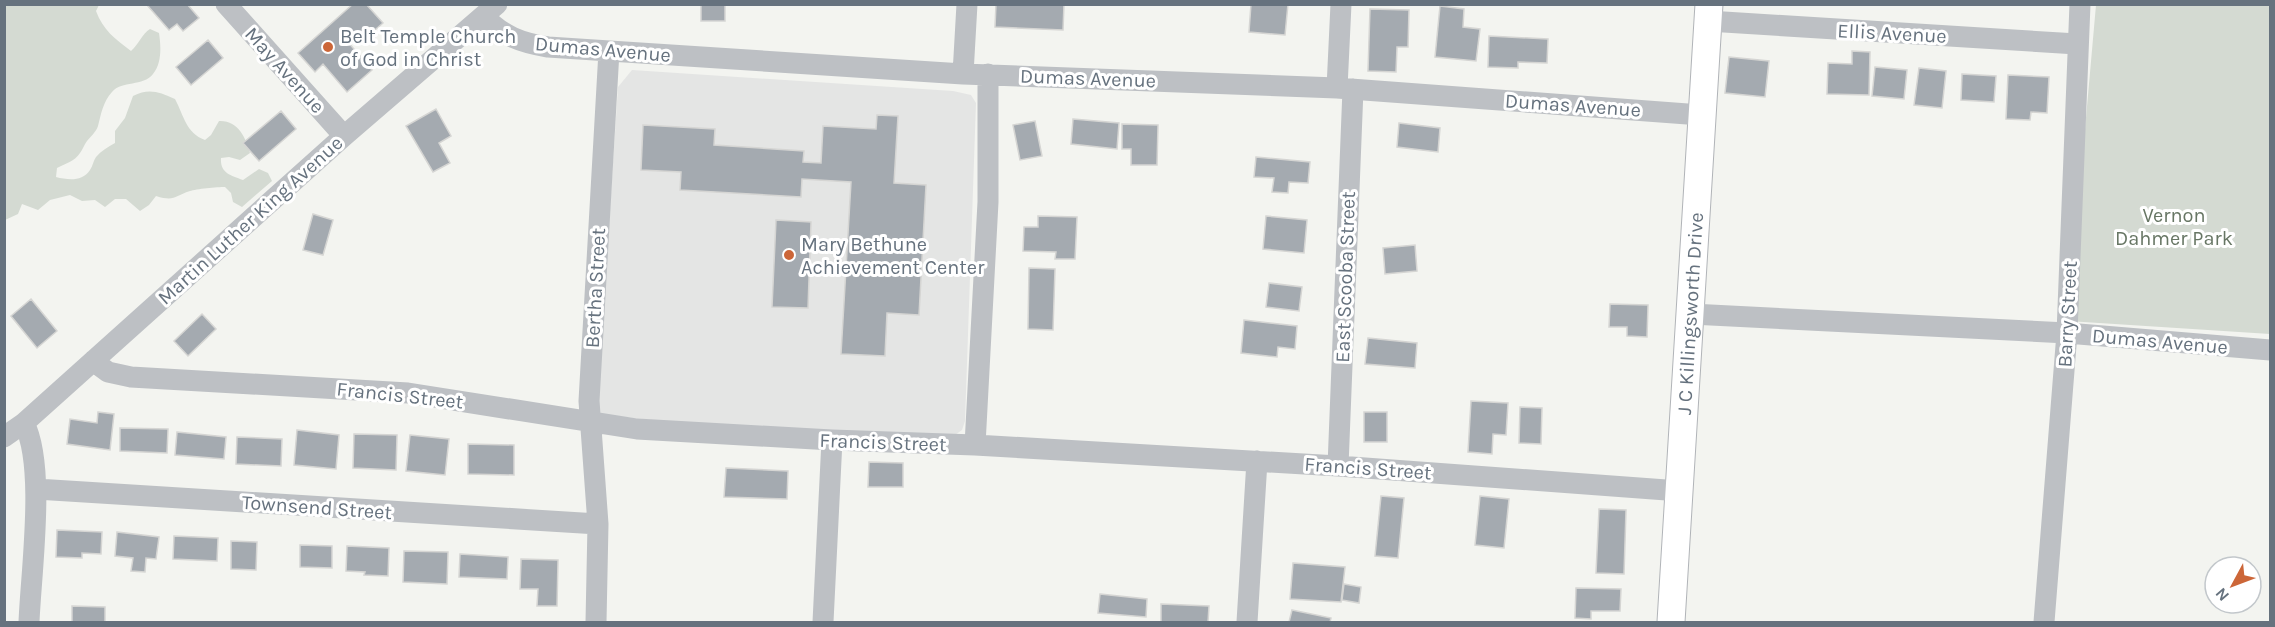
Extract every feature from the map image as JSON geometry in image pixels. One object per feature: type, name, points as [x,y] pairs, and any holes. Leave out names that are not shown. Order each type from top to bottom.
[{"type":"main road","name":"J C Killingsworth Drive","points":[[1671,622],[1708,13]]},
{"type":"street","name":"May Avenue","points":[[226,4],[344,136]]},
{"type":"street","points":[[963,74],[967,4]]},
{"type":"street","name":"East Scooba Street","points":[[1338,466],[1345,88],[1341,4]]},
{"type":"street","name":"Barry Street","points":[[2044,622],[2067,333],[2080,4]]},
{"type":"street","name":"Martin Luther King Avenue","points":[[4,437],[24,423],[344,136],[491,10]]},
{"type":"street","name":"Dumas Avenue","points":[[491,10],[500,31],[529,44],[609,51],[963,74],[1345,88],[1701,115]]},
{"type":"street","name":"Ellis Avenue","points":[[1708,13],[2077,44]]},
{"type":"street","name":"Bertha Street","points":[[596,622],[598,524],[589,401],[609,51]]},
{"type":"street","points":[[975,445],[988,202],[988,74]]},
{"type":"street","name":"Dumas Avenue","points":[[1691,314],[2067,333],[2271,350]]},
{"type":"street","name":"Francis Street","points":[[93,362],[108,372],[131,377],[408,393],[568,416],[637,429],[1257,461],[1680,491]]},
{"type":"street","points":[[24,423],[31,440],[36,489],[29,622]]},
{"type":"street","points":[[823,622],[832,440]]},
{"type":"street","points":[[1247,622],[1257,461]]},
{"type":"street","name":"Townsend Street","points":[[36,489],[598,524]]},
{"type":"shaded area","name":"Mary Bethune Achievement Center","points":[[632,70],[953,91],[971,95],[976,103],[965,421],[962,430],[955,435],[697,425],[599,413],[597,407],[618,87]]},
{"type":"green space","points":[[4,5],[99,5],[96,11],[102,24],[131,51],[150,29],[159,33],[160,49],[156,70],[144,81],[121,86],[112,92],[104,104],[96,130],[78,156],[57,168],[56,177],[74,179],[87,174],[98,155],[115,143],[115,131],[125,118],[133,96],[149,92],[175,99],[190,128],[205,140],[211,135],[219,121],[231,123],[240,131],[250,153],[240,160],[229,157],[221,158],[224,170],[243,180],[259,169],[268,173],[272,181],[242,207],[233,202],[231,193],[225,187],[193,190],[171,198],[156,196],[140,211],[126,199],[115,199],[105,207],[95,200],[82,201],[70,195],[50,200],[38,210],[22,204],[18,214],[5,220]]},
{"type":"green space","name":"Vernon Dahmer Park","points":[[2096,5],[2270,5],[2270,334],[2068,321]]},
{"type":"building","points":[[187,4],[199,18],[183,31],[177,24],[169,30],[147,5]]},
{"type":"building","name":"Belt Temple Church of God in Christ","points":[[353,4],[366,4],[383,23],[361,42],[353,32],[348,36],[350,39],[347,41],[372,70],[347,92],[323,64],[315,72],[298,53]]},
{"type":"building","points":[[701,4],[725,4],[725,21],[701,21]]},
{"type":"building","points":[[996,4],[1064,4],[1063,30],[995,27]]},
{"type":"building","points":[[1251,4],[1288,4],[1285,35],[1249,32]]},
{"type":"building","points":[[1440,6],[1464,9],[1463,27],[1480,29],[1476,61],[1435,57]]},
{"type":"building","points":[[1370,9],[1409,10],[1408,47],[1397,47],[1396,72],[1368,71]]},
{"type":"building","points":[[1489,36],[1548,39],[1547,63],[1518,62],[1518,68],[1488,67]]},
{"type":"building","points":[[208,40],[223,58],[191,85],[176,67]]},
{"type":"building","points":[[1852,51],[1870,52],[1869,95],[1827,94],[1828,63],[1852,64]]},
{"type":"building","points":[[1729,57],[1769,61],[1765,97],[1725,93]]},
{"type":"building","points":[[1875,67],[1907,70],[1904,99],[1872,96]]},
{"type":"building","points":[[1919,68],[1946,71],[1942,108],[1914,105]]},
{"type":"building","points":[[1962,74],[1996,76],[1994,102],[1961,100]]},
{"type":"building","points":[[2008,75],[2049,77],[2047,113],[2031,112],[2030,120],[2006,119]]},
{"type":"building","points":[[436,109],[451,136],[439,143],[450,163],[433,172],[406,126]]},
{"type":"building","points":[[281,111],[296,129],[259,161],[243,143]]},
{"type":"building","points":[[877,115],[898,116],[894,183],[926,185],[919,315],[887,313],[885,356],[841,354],[851,182],[802,179],[801,197],[680,190],[681,172],[641,170],[643,125],[715,129],[714,145],[804,151],[803,162],[821,163],[823,126],[876,129]]},
{"type":"building","points":[[1073,119],[1119,123],[1117,149],[1071,144]]},
{"type":"building","points":[[1035,121],[1042,156],[1020,160],[1013,125]]},
{"type":"building","points":[[1399,123],[1440,128],[1438,152],[1397,147]]},
{"type":"building","points":[[1122,124],[1158,125],[1157,165],[1131,165],[1131,149],[1122,149]]},
{"type":"building","points":[[1256,157],[1310,162],[1308,183],[1289,182],[1288,193],[1272,192],[1274,178],[1254,177]]},
{"type":"building","points":[[313,214],[333,220],[323,255],[303,250]]},
{"type":"building","points":[[1038,216],[1077,217],[1075,259],[1055,259],[1056,252],[1023,251],[1024,227],[1038,227]]},
{"type":"building","points":[[1266,216],[1307,220],[1304,253],[1263,249]]},
{"type":"building","points":[[776,220],[811,222],[808,308],[772,307]]},
{"type":"building","points":[[1415,245],[1417,271],[1385,274],[1383,248]]},
{"type":"building","points":[[1029,268],[1055,269],[1053,330],[1028,329]]},
{"type":"building","points":[[1269,283],[1302,287],[1299,311],[1266,307]]},
{"type":"building","points":[[31,299],[57,331],[37,348],[11,316]]},
{"type":"building","points":[[1610,304],[1648,305],[1647,337],[1627,336],[1627,327],[1609,327]]},
{"type":"building","points":[[202,314],[216,329],[188,356],[174,341]]},
{"type":"building","points":[[1244,320],[1297,326],[1295,349],[1278,347],[1277,357],[1241,353]]},
{"type":"building","points":[[1368,338],[1417,343],[1415,368],[1365,364]]},
{"type":"building","points":[[1471,401],[1508,403],[1506,435],[1493,434],[1492,454],[1468,452]]},
{"type":"building","points":[[1520,407],[1542,408],[1541,444],[1519,443]]},
{"type":"building","points":[[98,412],[114,414],[110,450],[67,444],[70,419],[97,423]]},
{"type":"building","points":[[1364,412],[1387,412],[1387,442],[1364,442]]},
{"type":"building","points":[[120,428],[168,429],[167,453],[120,451]]},
{"type":"building","points":[[297,430],[339,435],[336,469],[294,465]]},
{"type":"building","points":[[177,432],[226,437],[224,459],[175,455]]},
{"type":"building","points":[[354,434],[397,435],[396,470],[353,468]]},
{"type":"building","points":[[410,435],[449,439],[445,475],[406,471]]},
{"type":"building","points":[[237,437],[282,439],[281,466],[236,464]]},
{"type":"building","points":[[468,444],[514,445],[514,475],[468,474]]},
{"type":"building","points":[[869,462],[903,463],[903,487],[868,487]]},
{"type":"building","points":[[726,468],[788,471],[787,499],[724,497]]},
{"type":"building","points":[[1381,496],[1404,498],[1398,558],[1375,556]]},
{"type":"building","points":[[1480,496],[1509,499],[1504,548],[1475,545]]},
{"type":"building","points":[[1599,509],[1626,510],[1624,574],[1596,573]]},
{"type":"building","points":[[57,530],[102,532],[101,554],[82,553],[82,558],[56,557]]},
{"type":"building","points":[[117,532],[159,537],[156,559],[146,558],[145,572],[131,571],[133,558],[115,556]]},
{"type":"building","points":[[174,536],[218,538],[217,561],[173,559]]},
{"type":"building","points":[[231,541],[257,542],[256,570],[231,569]]},
{"type":"building","points":[[300,545],[332,546],[332,568],[300,567]]},
{"type":"building","points":[[347,546],[389,548],[388,576],[364,575],[365,572],[346,571]]},
{"type":"building","points":[[404,551],[448,552],[447,584],[403,582]]},
{"type":"building","points":[[460,554],[508,557],[507,579],[459,577]]},
{"type":"building","points":[[521,559],[558,560],[557,606],[537,606],[538,589],[520,589]]},
{"type":"building","points":[[1293,563],[1345,567],[1341,602],[1290,599]]},
{"type":"building","points":[[1344,584],[1361,587],[1359,603],[1342,600]]},
{"type":"building","points":[[1576,588],[1621,589],[1620,611],[1591,611],[1591,619],[1575,618]]},
{"type":"building","points":[[1100,594],[1147,599],[1146,617],[1098,613]]},
{"type":"building","points":[[1161,604],[1209,606],[1208,622],[1161,622]]},
{"type":"building","points":[[72,606],[105,607],[105,622],[72,622]]},
{"type":"building","points":[[1292,610],[1331,618],[1330,622],[1289,622]]},
{"type":"place","name":"Belt Temple Church of God in Christ","points":[[328,47]]},
{"type":"place","name":"Mary Bethune Achievement Center","points":[[789,255]]}]
